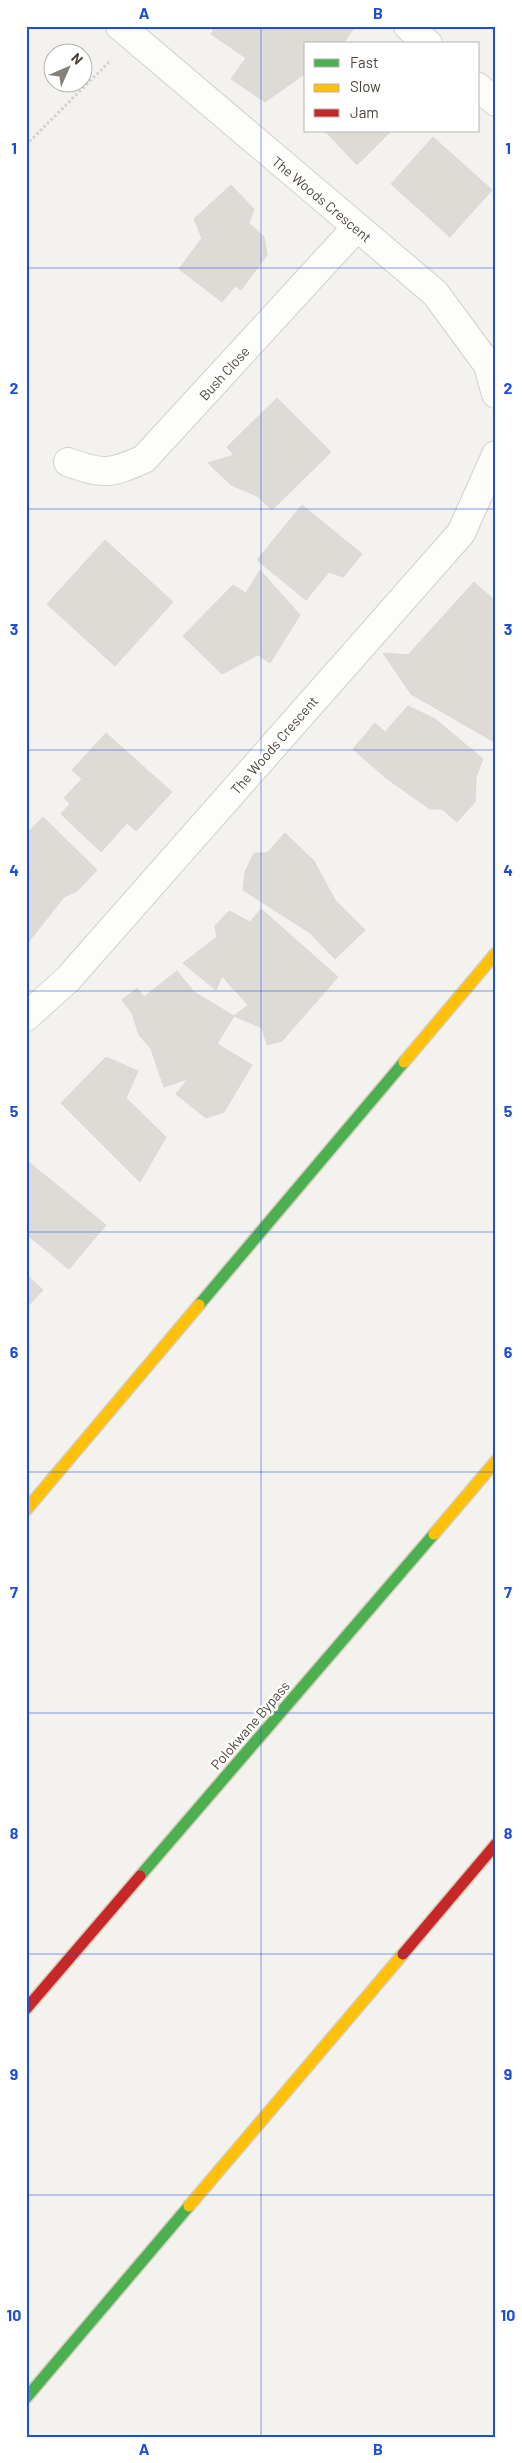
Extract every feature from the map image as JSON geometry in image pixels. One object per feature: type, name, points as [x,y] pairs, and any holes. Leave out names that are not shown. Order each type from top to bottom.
[{"type":"main road","points":[[26,1510],[496,953]]},
{"type":"main road","name":"Polokwane Bypass","points":[[26,2009],[496,1461]]},
{"type":"main road","points":[[26,2398],[496,1844]]},
{"type":"street","points":[[408,26],[426,42]]},
{"type":"street","name":"The Woods Crescent","points":[[127,32],[435,294],[488,366],[496,394]]},
{"type":"street","points":[[480,89],[496,102]]},
{"type":"street","name":"Bush Close","points":[[68,462],[96,472],[117,471],[144,459],[356,228]]},
{"type":"street","name":"The Woods Crescent","points":[[26,1017],[68,979],[461,533],[496,455]]},
{"type":"path","points":[[26,145],[127,32]]},
{"type":"building","points":[[216,26],[355,26],[344,42],[304,42],[304,74],[265,102],[231,79],[246,58],[211,34]]},
{"type":"building","points":[[326,132],[390,132],[357,165]]},
{"type":"building","points":[[433,137],[492,190],[450,237],[391,184]]},
{"type":"building","points":[[231,185],[254,209],[249,223],[264,237],[267,255],[241,290],[235,286],[222,302],[179,269],[202,238],[194,219]]},
{"type":"building","points":[[277,398],[331,452],[272,510],[257,496],[231,485],[208,463],[234,455],[227,447]]},
{"type":"building","points":[[302,505],[362,554],[343,577],[329,572],[306,600],[257,560]]},
{"type":"building","points":[[105,540],[173,602],[115,666],[47,604]]},
{"type":"building","points":[[260,570],[300,615],[270,663],[258,655],[222,674],[183,636],[233,585],[246,593]]},
{"type":"building","points":[[474,582],[496,602],[496,743],[411,694],[383,653],[408,655]]},
{"type":"building","points":[[408,706],[435,719],[483,759],[476,777],[475,802],[457,822],[442,809],[430,809],[386,778],[353,749],[375,723],[385,732]]},
{"type":"building","points":[[106,733],[172,792],[136,831],[127,823],[101,852],[61,814],[70,804],[64,798],[82,779],[72,770]]},
{"type":"building","points":[[43,817],[97,870],[77,891],[64,897],[26,945],[26,834]]},
{"type":"building","points":[[285,833],[314,861],[335,900],[365,930],[335,959],[310,933],[243,890],[245,872],[254,853],[267,853]]},
{"type":"building","points":[[261,909],[338,977],[282,1041],[267,1045],[262,1028],[234,1016],[248,1005],[222,976],[216,990],[183,963],[217,937],[215,926],[229,911],[250,922]]},
{"type":"building","points":[[177,971],[194,992],[234,1016],[217,1044],[252,1065],[224,1112],[206,1118],[176,1094],[188,1079],[164,1087],[151,1049],[139,1035],[132,1013],[122,1000],[137,988],[144,997]]},
{"type":"building","points":[[106,1057],[138,1071],[126,1098],[166,1137],[140,1182],[61,1103]]},
{"type":"building","points":[[26,1160],[106,1225],[69,1269],[26,1234]]},
{"type":"building","points":[[26,1274],[43,1290],[26,1308]]},
{"type":"traffic: fast","points":[[199,1305],[404,1062]]},
{"type":"traffic: fast","points":[[140,1876],[434,1534]]},
{"type":"traffic: fast","points":[[26,2398],[189,2206]]},
{"type":"traffic: slow","points":[[404,1062],[496,953]]},
{"type":"traffic: slow","points":[[26,1510],[199,1305]]},
{"type":"traffic: slow","points":[[434,1534],[496,1461]]},
{"type":"traffic: slow","points":[[189,2206],[403,1954]]},
{"type":"traffic: jam","points":[[403,1954],[496,1844]]},
{"type":"traffic: jam","points":[[26,2009],[140,1876]]}]
